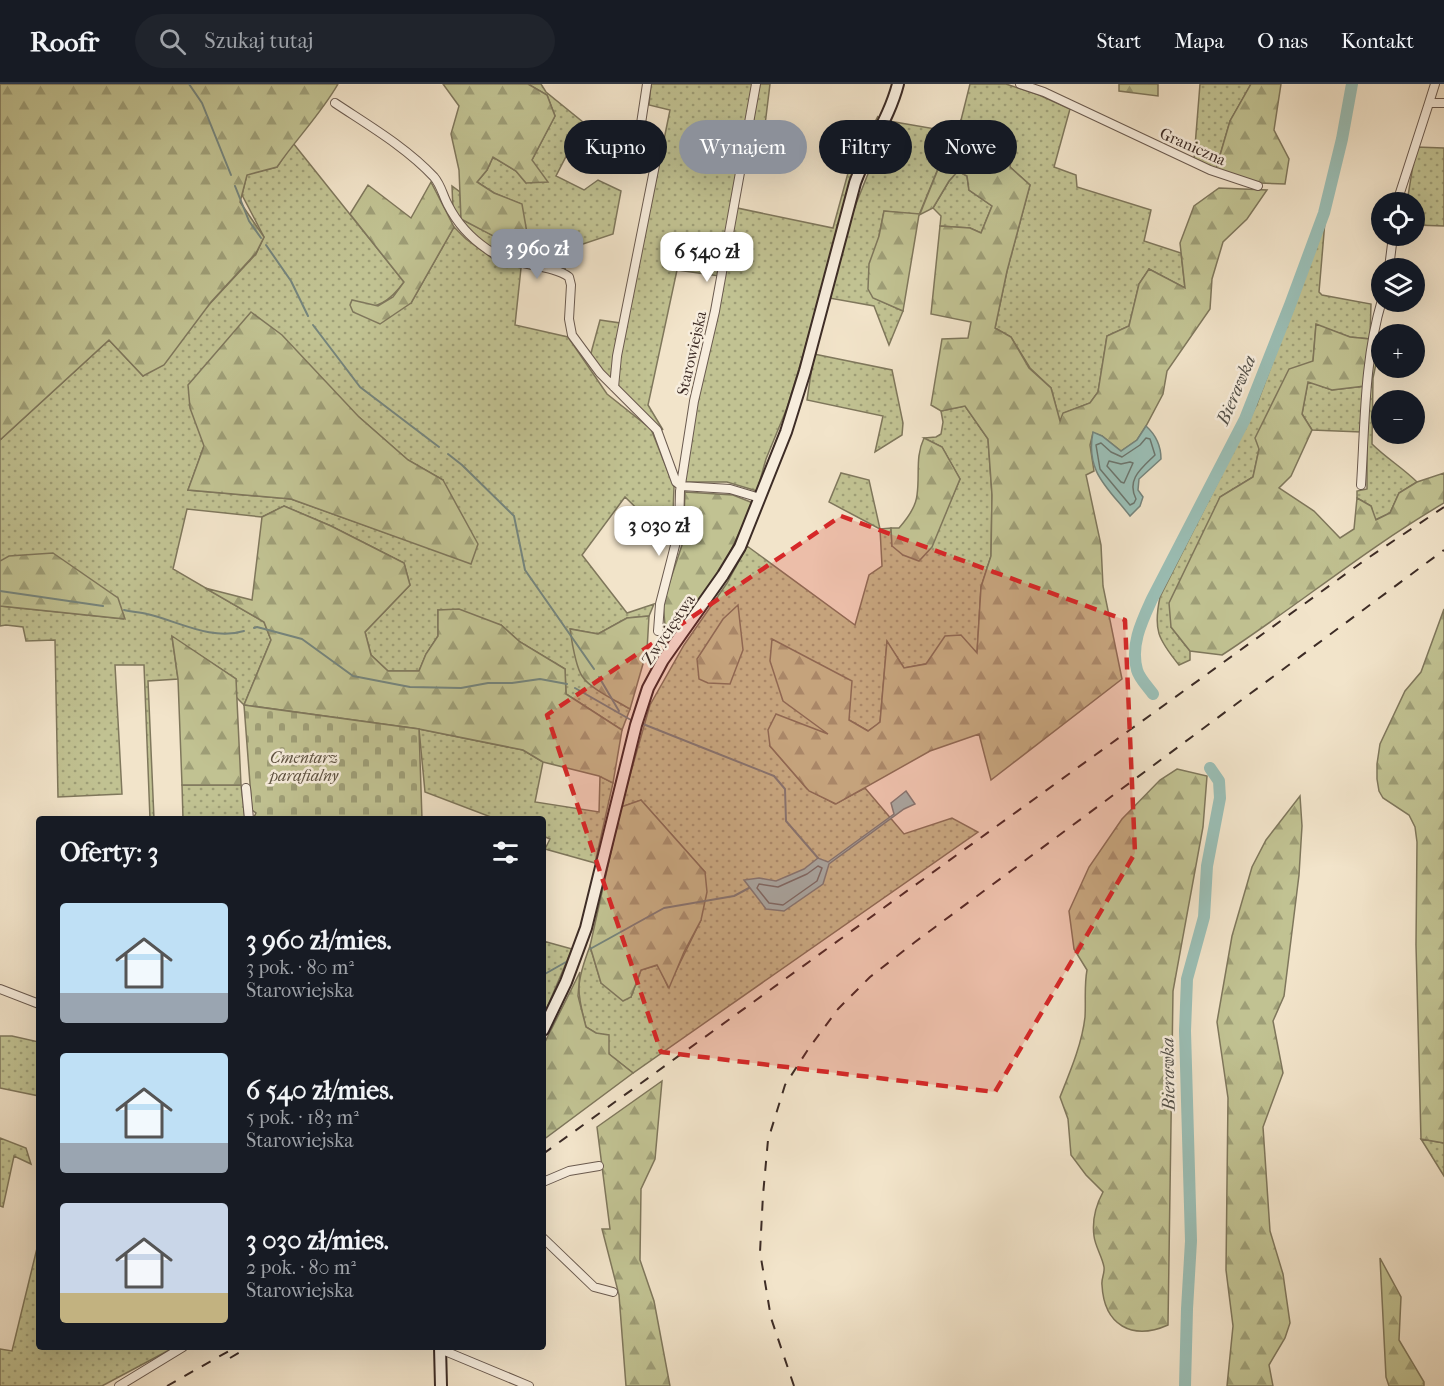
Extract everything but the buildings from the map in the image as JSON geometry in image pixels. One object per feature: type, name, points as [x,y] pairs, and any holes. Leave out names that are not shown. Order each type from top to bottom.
[{"type":"main road","name":"Zwycięstwa","points":[[546,1023],[571,969],[586,928],[636,725],[648,688],[669,651],[730,563],[745,536],[799,392],[855,183],[862,164],[891,107],[898,84]]},
{"type":"main road","points":[[440,1350],[441,1386]]},
{"type":"street","points":[[642,120],[647,84]]},
{"type":"street","name":"Starowiejska","points":[[658,631],[660,604],[679,530],[681,486],[694,400],[715,311],[756,84]]},
{"type":"street","name":"Graniczna","points":[[1020,84],[1054,97],[1210,170],[1258,186]]},
{"type":"street","points":[[1401,192],[1435,84]]},
{"type":"street","name":"Starowiejska","points":[[335,103],[408,154],[431,174],[439,183],[458,220],[471,236],[490,252],[569,277],[571,285],[569,319],[572,335],[592,363],[657,430],[676,482],[681,486]]},
{"type":"street","points":[[1429,103],[1444,103]]},
{"type":"street","points":[[614,387],[617,356],[653,174]]},
{"type":"street","points":[[1361,485],[1368,380],[1378,312]]},
{"type":"street","points":[[681,486],[730,489],[760,498]]},
{"type":"street","points":[[246,788],[249,816]]},
{"type":"street","points":[[0,988],[36,1003]]},
{"type":"street","points":[[546,1181],[569,1171],[599,1166]]},
{"type":"street","points":[[546,1241],[594,1287],[613,1292]]},
{"type":"street","points":[[118,1386],[178,1350]]},
{"type":"street","points":[[445,1350],[530,1386]]},
{"type":"highlighted area","points":[[841,516],[1125,620],[1135,853],[995,1092],[661,1052],[547,715]]},
{"type":"green space","points":[[0,84],[338,84],[277,167],[247,175],[240,202],[264,237],[256,253],[211,302],[164,365],[143,376],[109,340],[0,440]]},
{"type":"green space","points":[[443,84],[528,84],[547,95],[555,116],[532,160],[548,182],[526,183],[516,171],[493,157],[487,170],[477,182],[494,193],[522,204],[527,233],[520,250],[461,219],[459,170],[451,134],[459,106]]},
{"type":"green space","points":[[528,84],[541,84],[546,92],[580,120],[564,120],[564,160],[556,176],[584,190],[598,180],[621,191],[613,234],[565,250],[565,270],[522,262],[489,248],[465,227],[453,210],[452,186],[460,192],[461,219],[520,249],[521,204],[494,193],[477,182],[487,170],[493,157],[516,171],[526,183],[532,160],[555,116],[547,95]]},
{"type":"green space","points":[[651,84],[753,84],[747,120],[679,120],[679,174],[737,174],[719,276],[677,270],[648,405],[663,430],[619,390],[617,371],[657,174],[667,174],[667,125],[670,110],[649,105]]},
{"type":"green space","points":[[759,84],[770,84],[766,120],[753,120]]},
{"type":"green space","points":[[970,84],[1006,84],[1070,109],[1054,167],[1076,175],[1077,187],[1151,210],[1144,241],[1181,253],[1185,288],[1149,269],[1139,284],[1129,326],[1107,336],[1098,392],[1090,403],[1064,413],[1060,422],[1051,388],[1030,368],[1011,337],[995,328],[1007,271],[1030,185],[1017,173],[1017,120],[961,120]]},
{"type":"green space","points":[[1119,84],[1158,84],[1158,96],[1119,91]]},
{"type":"green space","points":[[1200,84],[1251,84],[1230,121],[1216,169],[1194,159]]},
{"type":"green space","points":[[1251,84],[1281,84],[1274,130],[1289,159],[1285,184],[1260,183],[1216,169],[1230,121]]},
{"type":"green space","points":[[912,125],[924,127],[924,174],[936,174],[919,215],[884,211],[879,236],[874,298],[903,311],[889,345],[874,306],[829,298],[852,214],[868,174],[912,174]]},
{"type":"green space","points":[[293,143],[404,282],[393,295],[382,303],[353,312],[411,303],[454,227],[496,261],[521,268],[515,325],[568,337],[607,394],[651,429],[674,487],[672,538],[665,536],[625,497],[582,555],[627,613],[654,604],[649,616],[627,618],[598,634],[571,629],[595,688],[630,709],[622,730],[566,694],[565,669],[520,642],[501,625],[438,610],[438,636],[426,654],[419,671],[388,671],[371,655],[365,632],[410,585],[404,563],[331,526],[284,506],[262,517],[187,509],[173,569],[264,622],[271,640],[244,705],[236,697],[236,679],[172,637],[178,679],[148,681],[154,816],[150,816],[144,665],[115,665],[122,794],[58,797],[55,640],[26,641],[23,627],[0,626],[0,606],[124,619],[0,561],[0,440],[109,340],[143,376],[256,254],[264,237],[242,195],[247,174],[277,167]],"holes":[[[359,417],[408,460],[443,480],[395,536],[291,499],[188,490],[204,446]]]},
{"type":"green space","points":[[1416,147],[1444,148],[1444,226],[1425,225],[1425,192],[1409,192]]},
{"type":"green space","points":[[1017,173],[1030,185],[1007,271],[995,328],[1011,337],[1029,368],[1051,388],[1060,421],[1063,413],[1090,403],[1098,392],[1107,336],[1129,326],[1139,284],[1149,269],[1185,288],[1180,243],[1194,206],[1219,188],[1267,190],[1247,219],[1223,242],[1212,279],[1210,309],[1167,371],[1163,394],[1137,440],[1121,451],[1102,436],[1093,433],[1090,445],[1094,471],[1086,475],[1101,545],[1103,586],[1122,679],[991,780],[979,734],[930,751],[836,804],[809,791],[770,746],[768,730],[776,714],[828,734],[783,701],[770,661],[772,639],[852,681],[849,720],[868,731],[880,722],[887,641],[904,668],[926,664],[945,636],[961,635],[977,653],[981,587],[991,556],[992,495],[988,439],[965,406],[941,411],[931,405],[942,339],[968,338],[971,322],[931,314],[940,226],[970,228],[981,233],[992,206],[969,190],[967,176],[963,174]]},
{"type":"green space","points":[[848,174],[853,174],[802,359],[787,408],[766,459],[757,491],[727,482],[684,482],[688,446],[737,208],[833,228]]},
{"type":"green space","points":[[936,174],[955,174],[933,208],[919,215],[903,311],[873,298],[868,289],[869,264],[879,236],[884,211],[920,214]]},
{"type":"green space","points":[[955,174],[967,176],[969,190],[992,206],[981,233],[970,228],[940,226],[941,216],[933,208]]},
{"type":"green space","points":[[431,182],[454,227],[411,303],[380,324],[353,312],[350,305],[352,300],[378,306],[393,297],[404,282],[350,214],[368,185],[411,218]]},
{"type":"green space","points":[[1325,221],[1319,292],[1322,295],[1371,304],[1370,339],[1350,337],[1316,325],[1313,361],[1259,449],[1253,477],[1220,497],[1171,627],[1190,651],[1190,660],[1179,665],[1159,634],[1157,618],[1160,597],[1257,404]]},
{"type":"green space","points":[[251,312],[282,335],[359,417],[408,460],[443,480],[478,544],[471,564],[291,499],[188,490],[204,446],[190,408],[188,385]]},
{"type":"green space","points":[[600,320],[620,323],[610,381],[587,352],[591,353]]},
{"type":"green space","points":[[1316,324],[1350,337],[1370,339],[1365,386],[1332,390],[1308,382],[1302,414],[1312,430],[1291,476],[1279,488],[1314,511],[1340,538],[1354,529],[1357,498],[1371,506],[1376,520],[1390,513],[1399,493],[1417,482],[1444,473],[1444,503],[1387,539],[1222,655],[1190,651],[1171,627],[1169,603],[1220,497],[1253,477],[1259,449],[1255,438],[1289,369],[1313,361]]},
{"type":"green space","points":[[814,354],[892,370],[903,423],[902,435],[875,452],[883,416],[807,400]]},
{"type":"green space","points":[[1373,378],[1371,444],[1417,482],[1399,493],[1390,513],[1375,520],[1371,506],[1357,498],[1357,491],[1367,489],[1367,424]]},
{"type":"green space","points":[[1308,381],[1332,390],[1365,386],[1361,432],[1312,430],[1302,414]]},
{"type":"green space","points":[[965,406],[988,439],[992,495],[991,556],[981,587],[977,654],[904,668],[887,642],[880,723],[868,731],[849,720],[831,736],[770,746],[807,789],[835,804],[865,788],[904,834],[952,818],[978,832],[633,1073],[609,1054],[596,1033],[586,1027],[579,995],[580,978],[585,959],[590,946],[601,983],[631,997],[641,970],[658,965],[668,987],[701,920],[705,872],[641,800],[621,807],[650,705],[684,645],[727,583],[747,546],[855,625],[869,575],[882,566],[880,529],[891,528],[892,546],[947,509],[960,479],[942,447],[924,438],[941,434],[943,422],[941,411]]},
{"type":"green space","points":[[924,438],[942,447],[960,479],[932,547],[919,561],[903,555],[892,546],[891,528],[899,528],[915,504],[918,466]]},
{"type":"green space","points":[[841,473],[869,480],[880,529],[829,502]]},
{"type":"green space","points":[[685,492],[733,495],[753,503],[719,576],[667,648],[663,602],[683,542]]},
{"type":"green space","points":[[284,506],[331,526],[404,563],[410,585],[365,632],[371,655],[388,671],[419,671],[426,654],[438,636],[438,610],[459,609],[501,625],[520,642],[565,669],[566,694],[622,730],[613,783],[599,776],[543,762],[523,750],[419,729],[244,705],[271,640],[264,622],[205,588],[252,600],[262,517]]},
{"type":"green space","points":[[53,553],[118,598],[125,619],[0,606],[0,561],[9,556]]},
{"type":"green space","points":[[738,605],[743,650],[730,684],[708,683],[699,679],[697,659],[723,619]]},
{"type":"green space","points":[[1444,609],[1444,1143],[1421,1139],[1415,827],[1409,815],[1383,798],[1379,791],[1377,764],[1380,744],[1405,691],[1421,672]]},
{"type":"green space","points":[[649,616],[647,650],[630,709],[597,690],[582,676],[576,660],[570,629],[598,634],[627,618]]},
{"type":"green space","points":[[172,636],[236,679],[241,785],[182,785],[178,679]]},
{"type":"green space","name":"Cmentarz parafialny","points":[[244,705],[419,729],[422,816],[254,816],[256,813],[252,810]]},
{"type":"green space","points":[[419,729],[523,750],[543,762],[535,802],[599,812],[600,776],[613,783],[595,863],[546,849],[550,839],[546,837],[546,816],[488,816],[425,792]]},
{"type":"green space","points":[[1177,769],[1207,776],[1203,827],[1173,991],[1168,1325],[1155,1330],[1143,1331],[1122,1326],[1108,1310],[1104,1299],[1102,1283],[1104,1267],[1094,1236],[1095,1213],[1103,1192],[1071,1155],[1068,1119],[1060,1097],[1072,1068],[1085,1017],[1087,970],[1074,949],[1069,911],[1089,867],[1122,819],[1160,780]]},
{"type":"green space","points":[[182,785],[241,785],[245,816],[183,816]]},
{"type":"green space","points":[[1300,796],[1302,826],[1299,875],[1284,996],[1273,1021],[1283,1073],[1263,1127],[1270,1231],[1283,1274],[1290,1323],[1285,1338],[1269,1365],[1273,1386],[1227,1386],[1233,1326],[1226,1270],[1228,1098],[1217,1022],[1232,936],[1252,867],[1266,840]]},
{"type":"green space","points":[[641,800],[705,872],[707,892],[701,920],[669,988],[657,965],[641,970],[631,997],[623,1001],[601,983],[590,946],[621,807]]},
{"type":"green space","points":[[546,942],[572,949],[546,1010]]},
{"type":"green space","points":[[580,972],[578,996],[586,1027],[596,1033],[609,1035],[609,1054],[633,1073],[546,1138],[546,1040]]},
{"type":"green space","points":[[0,1036],[36,1041],[36,1095],[0,1088]]},
{"type":"green space","points":[[662,1081],[655,1159],[641,1189],[640,1260],[654,1301],[670,1386],[626,1386],[619,1295],[602,1229],[610,1229],[597,1127]]},
{"type":"green space","points":[[0,1138],[26,1148],[31,1164],[14,1156],[3,1207],[0,1206]]},
{"type":"green space","points":[[1421,1139],[1444,1143],[1444,1176]]},
{"type":"green space","points":[[36,1252],[36,1350],[169,1350],[102,1386],[0,1386],[0,1349],[12,1351]]},
{"type":"green space","points":[[1380,1258],[1401,1297],[1399,1340],[1424,1382],[1424,1386],[1389,1386],[1386,1377]]},
{"type":"water","points":[[1146,426],[1157,441],[1161,459],[1139,479],[1138,490],[1143,497],[1140,506],[1130,516],[1095,469],[1091,446],[1093,432],[1121,451],[1137,440]]},
{"type":"water","points":[[906,791],[915,804],[904,809],[829,864],[823,884],[784,911],[766,909],[744,880],[759,878],[776,881],[804,869],[818,858],[828,862],[894,814],[891,803]]},
{"type":"waterway","points":[[189,84],[202,103],[231,175]]},
{"type":"waterway","name":"Bierawka","points":[[1153,694],[1137,670],[1135,651],[1138,633],[1152,599],[1245,419],[1290,305],[1324,213],[1342,139],[1352,84]]},
{"type":"waterway","points":[[235,186],[249,221],[261,238]]},
{"type":"waterway","points":[[266,245],[291,281],[308,316]]},
{"type":"waterway","points":[[313,325],[360,387],[439,447]]},
{"type":"waterway","points":[[448,454],[514,516],[525,570],[594,669]]},
{"type":"waterway","points":[[0,591],[103,606]]},
{"type":"waterway","points":[[124,610],[159,617],[207,632],[219,634],[244,631]]},
{"type":"waterway","points":[[254,628],[302,639],[353,676],[410,687],[461,688],[488,683],[512,683],[540,679],[567,684]]},
{"type":"waterway","points":[[599,677],[619,711]]},
{"type":"waterway","points":[[575,688],[631,720]]},
{"type":"waterway","points":[[643,724],[774,776],[785,789],[786,821],[818,858]]},
{"type":"waterway","name":"Bierawka","points":[[1185,1386],[1191,1241],[1185,1031],[1187,979],[1204,917],[1207,866],[1220,798],[1219,781],[1210,768]]},
{"type":"waterway","points":[[590,949],[664,908],[734,896],[749,888]]},
{"type":"waterway","points":[[546,973],[566,962]]},
{"type":"railway","points":[[546,1152],[1365,560],[1444,507]]},
{"type":"railway","points":[[794,1386],[771,1318],[760,1252],[768,1140],[785,1085],[838,1009],[870,977],[915,942],[1444,550]]},
{"type":"railway","points":[[167,1386],[231,1350]]},
{"type":"railway","points":[[230,1358],[244,1350]]}]
